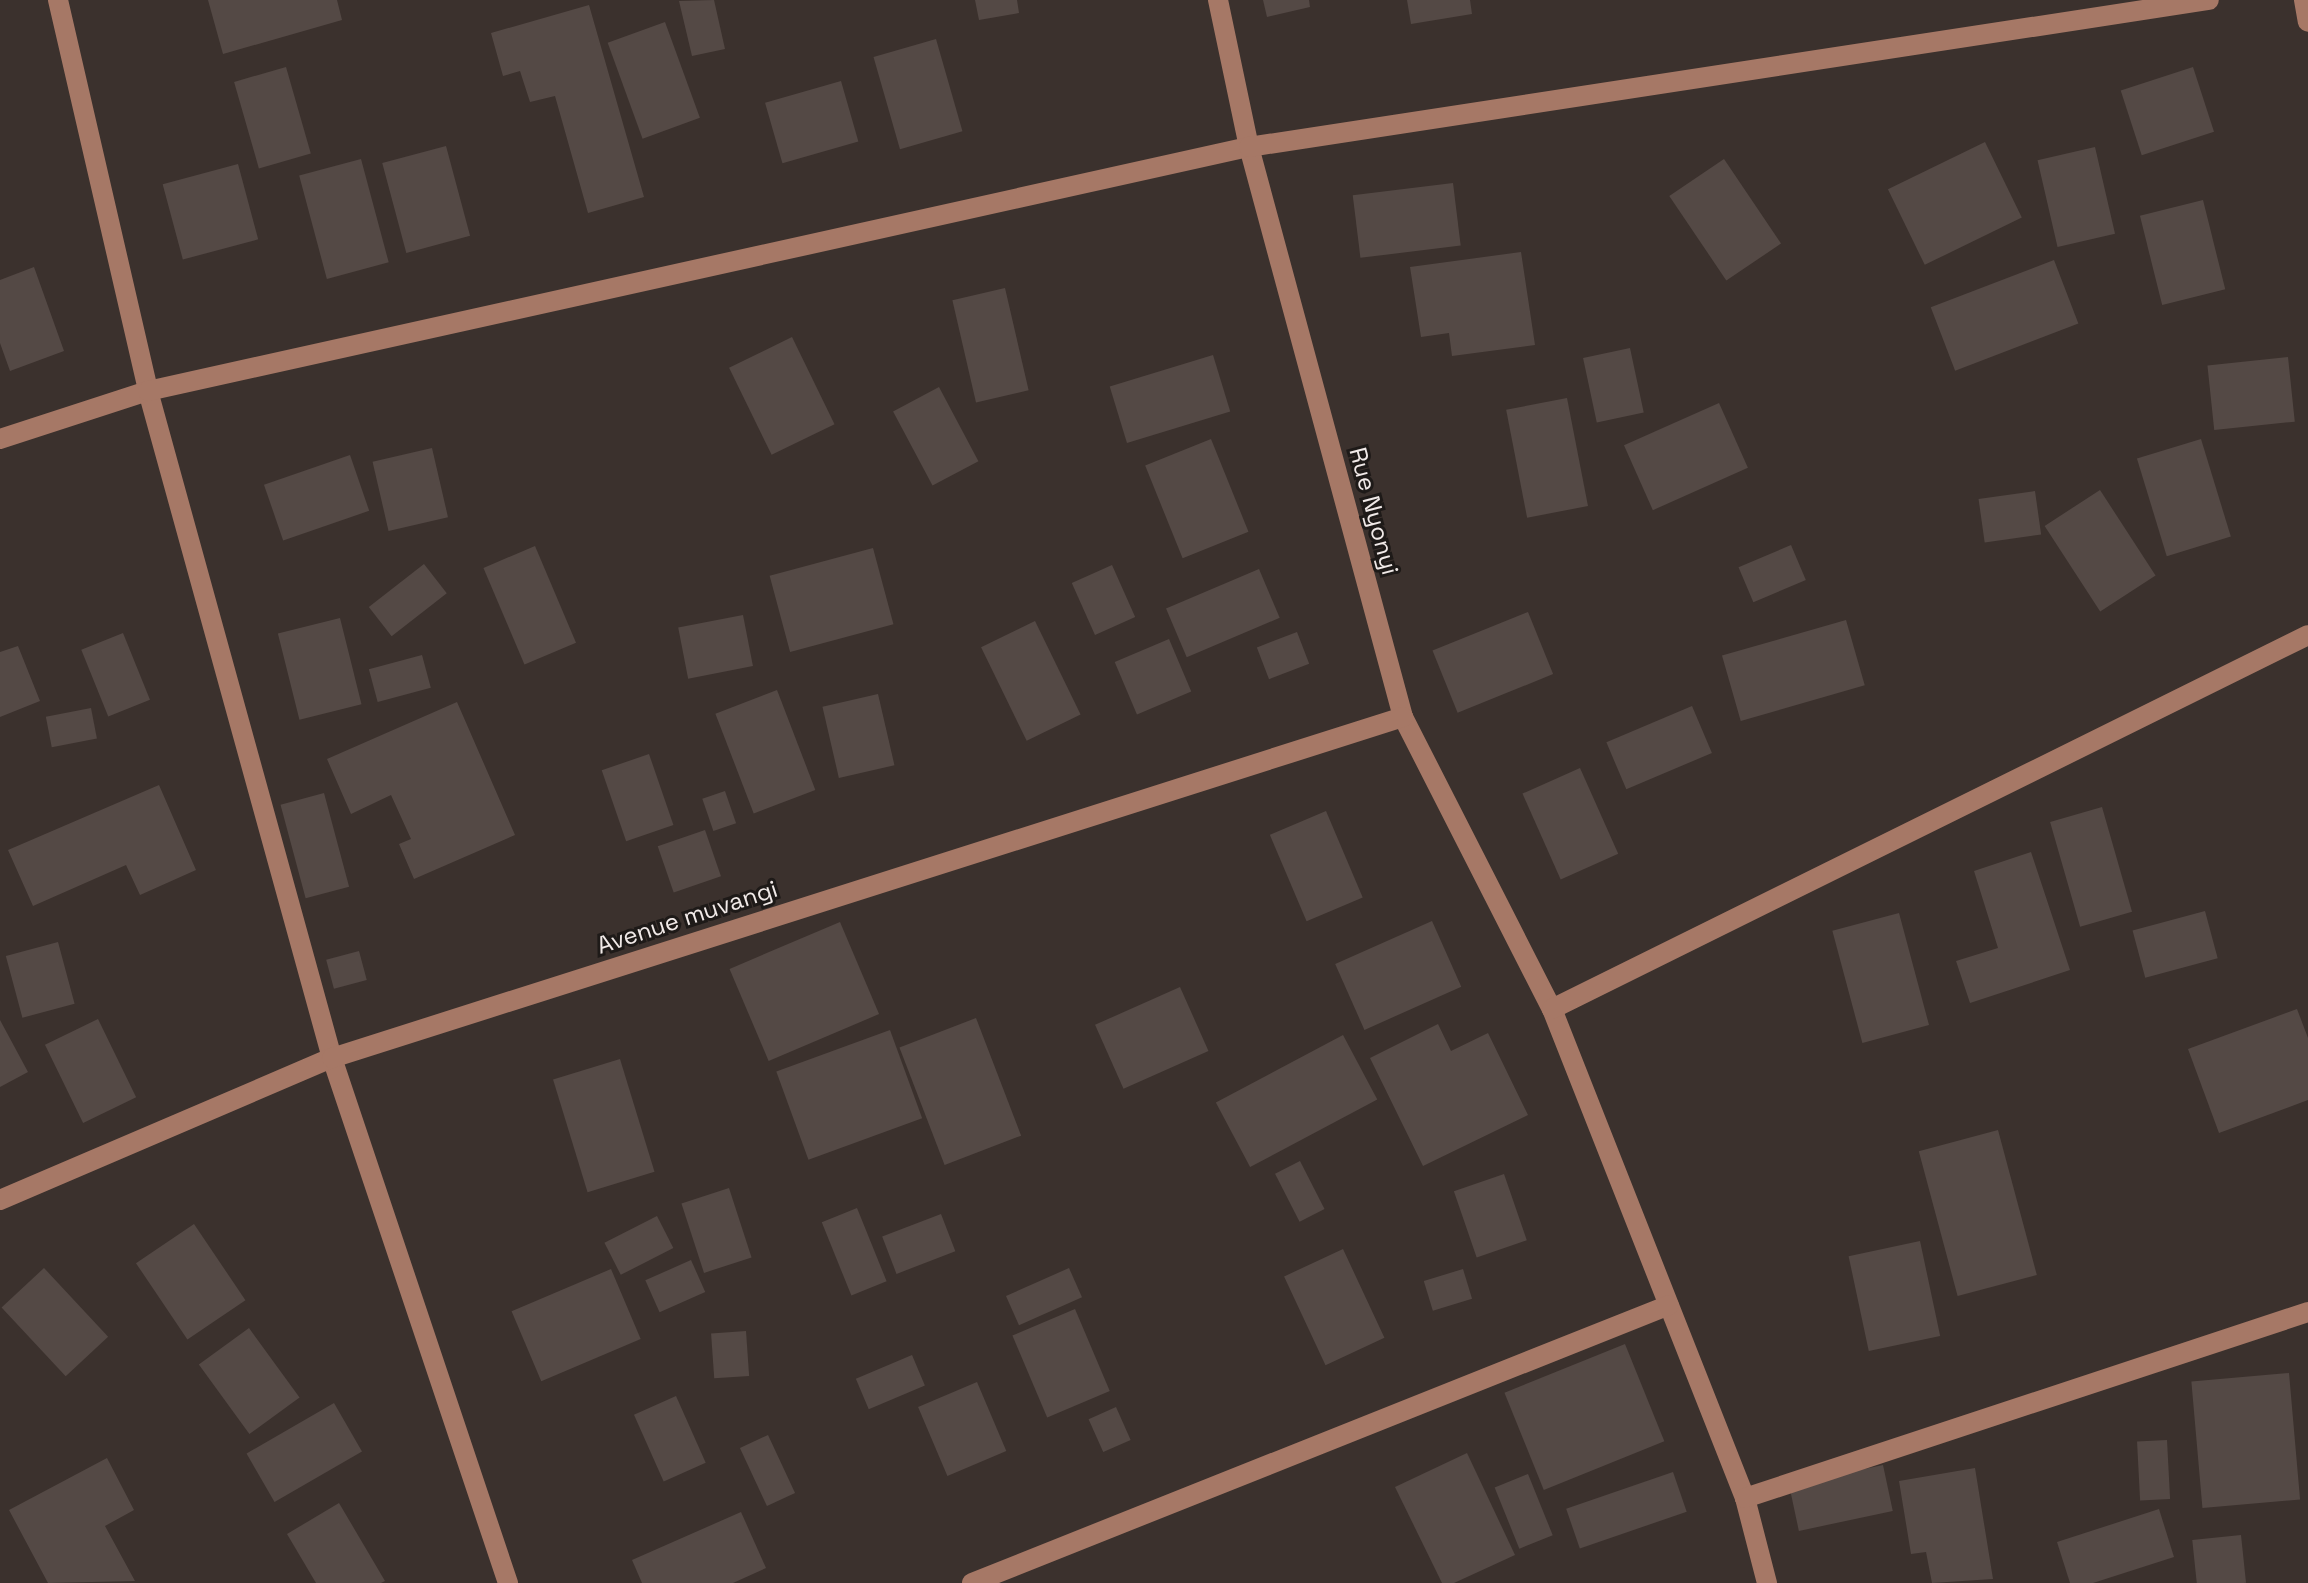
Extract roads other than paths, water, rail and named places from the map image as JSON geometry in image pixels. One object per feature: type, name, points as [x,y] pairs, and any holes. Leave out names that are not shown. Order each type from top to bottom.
[{"type":"street","points":[[58,0],[148,391],[332,1058],[508,1583]]},
{"type":"street","name":"Rue Nyonyi","points":[[1218,0],[1249,147],[1403,717],[1552,1009],[1745,1498],[1767,1583]]},
{"type":"street","points":[[0,439],[148,391],[1249,147],[2209,0]]},
{"type":"street","points":[[2304,0],[2308,22]]},
{"type":"street","points":[[1552,1009],[2308,635]]},
{"type":"street","name":"Avenue muvangi","points":[[0,1200],[332,1058],[1403,717]]},
{"type":"street","points":[[972,1583],[1669,1305]]},
{"type":"street","points":[[1745,1498],[2308,1312]]}]
